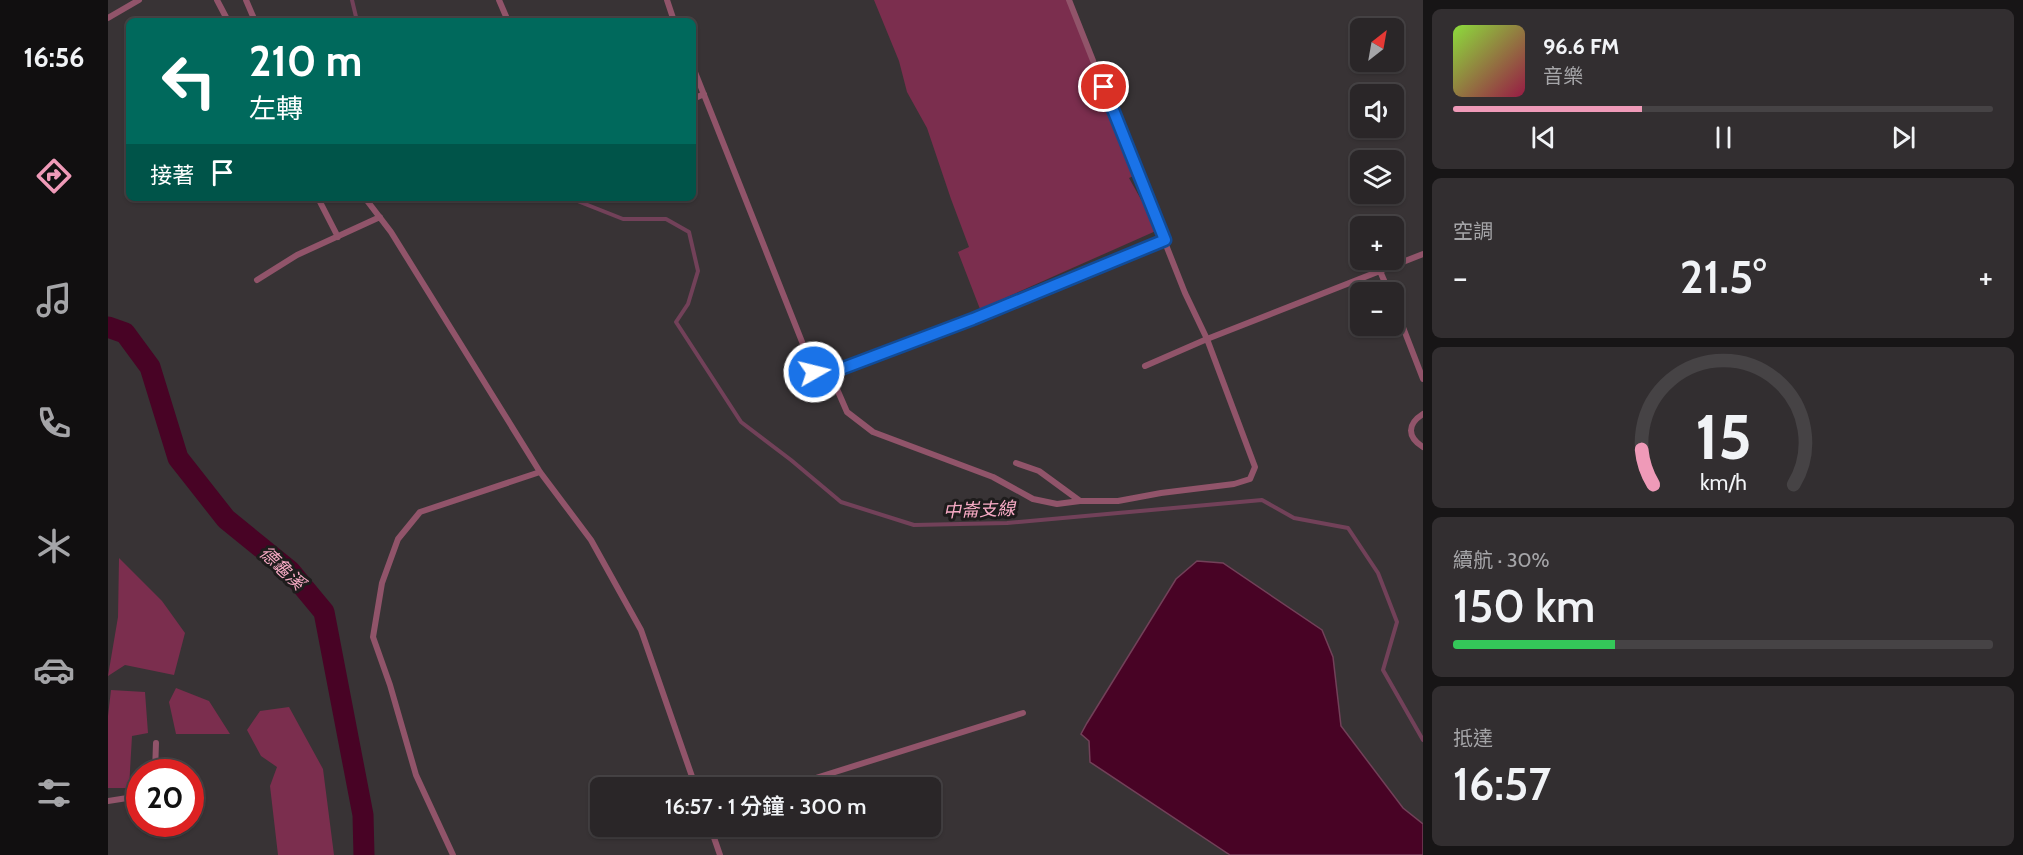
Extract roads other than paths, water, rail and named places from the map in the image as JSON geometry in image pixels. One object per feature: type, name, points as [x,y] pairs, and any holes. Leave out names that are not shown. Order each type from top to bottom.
[{"type":"lane","points":[[108,18],[139,0]]},
{"type":"lane","points":[[217,0],[226,18]]},
{"type":"lane","points":[[246,0],[254,18]]},
{"type":"lane","points":[[499,0],[507,18]]},
{"type":"lane","points":[[667,0],[674,18]]},
{"type":"lane","points":[[830,373],[847,412],[873,432],[993,477],[1034,499],[1057,504],[1080,501],[1118,501],[1234,484],[1250,479],[1255,467],[1207,339],[1185,293],[1069,0]]},
{"type":"lane","points":[[696,74],[814,372],[830,373],[984,315],[1165,240]]},
{"type":"lane","points":[[696,98],[704,94]]},
{"type":"lane","points":[[320,201],[338,237]]},
{"type":"lane","points":[[367,201],[391,232],[540,472],[591,540],[641,630],[692,777]]},
{"type":"lane","points":[[257,280],[297,255],[380,217]]},
{"type":"lane","points":[[1145,366],[1207,339],[1423,254]]},
{"type":"lane","points":[[1380,271],[1385,282]]},
{"type":"lane","points":[[1404,330],[1423,379]]},
{"type":"lane","points":[[1423,414],[1414,420],[1410,428],[1412,438],[1423,447]]},
{"type":"lane","points":[[1016,463],[1039,471],[1080,501]]},
{"type":"lane","points":[[453,855],[416,775],[390,685],[373,637],[382,584],[398,539],[420,512],[540,472]]},
{"type":"lane","points":[[819,777],[1023,713]]},
{"type":"lane","points":[[155,759],[156,743]]},
{"type":"lane","points":[[108,801],[126,798]]},
{"type":"lane","points":[[714,837],[720,855]]},
{"type":"waterway","name":"中崙支線","points":[[352,0],[356,18]]},
{"type":"waterway","name":"中崙支線","points":[[578,201],[623,219],[666,219],[689,232],[698,271],[688,304],[676,322],[741,422],[841,502],[914,525],[1007,523],[1262,500],[1294,518],[1348,528],[1378,573],[1397,622],[1383,670],[1423,740]]},
{"type":"waterway","name":"德龜溪","points":[[108,327],[125,333],[150,367],[178,458],[226,519],[290,571],[324,612],[363,815],[364,855]]}]
